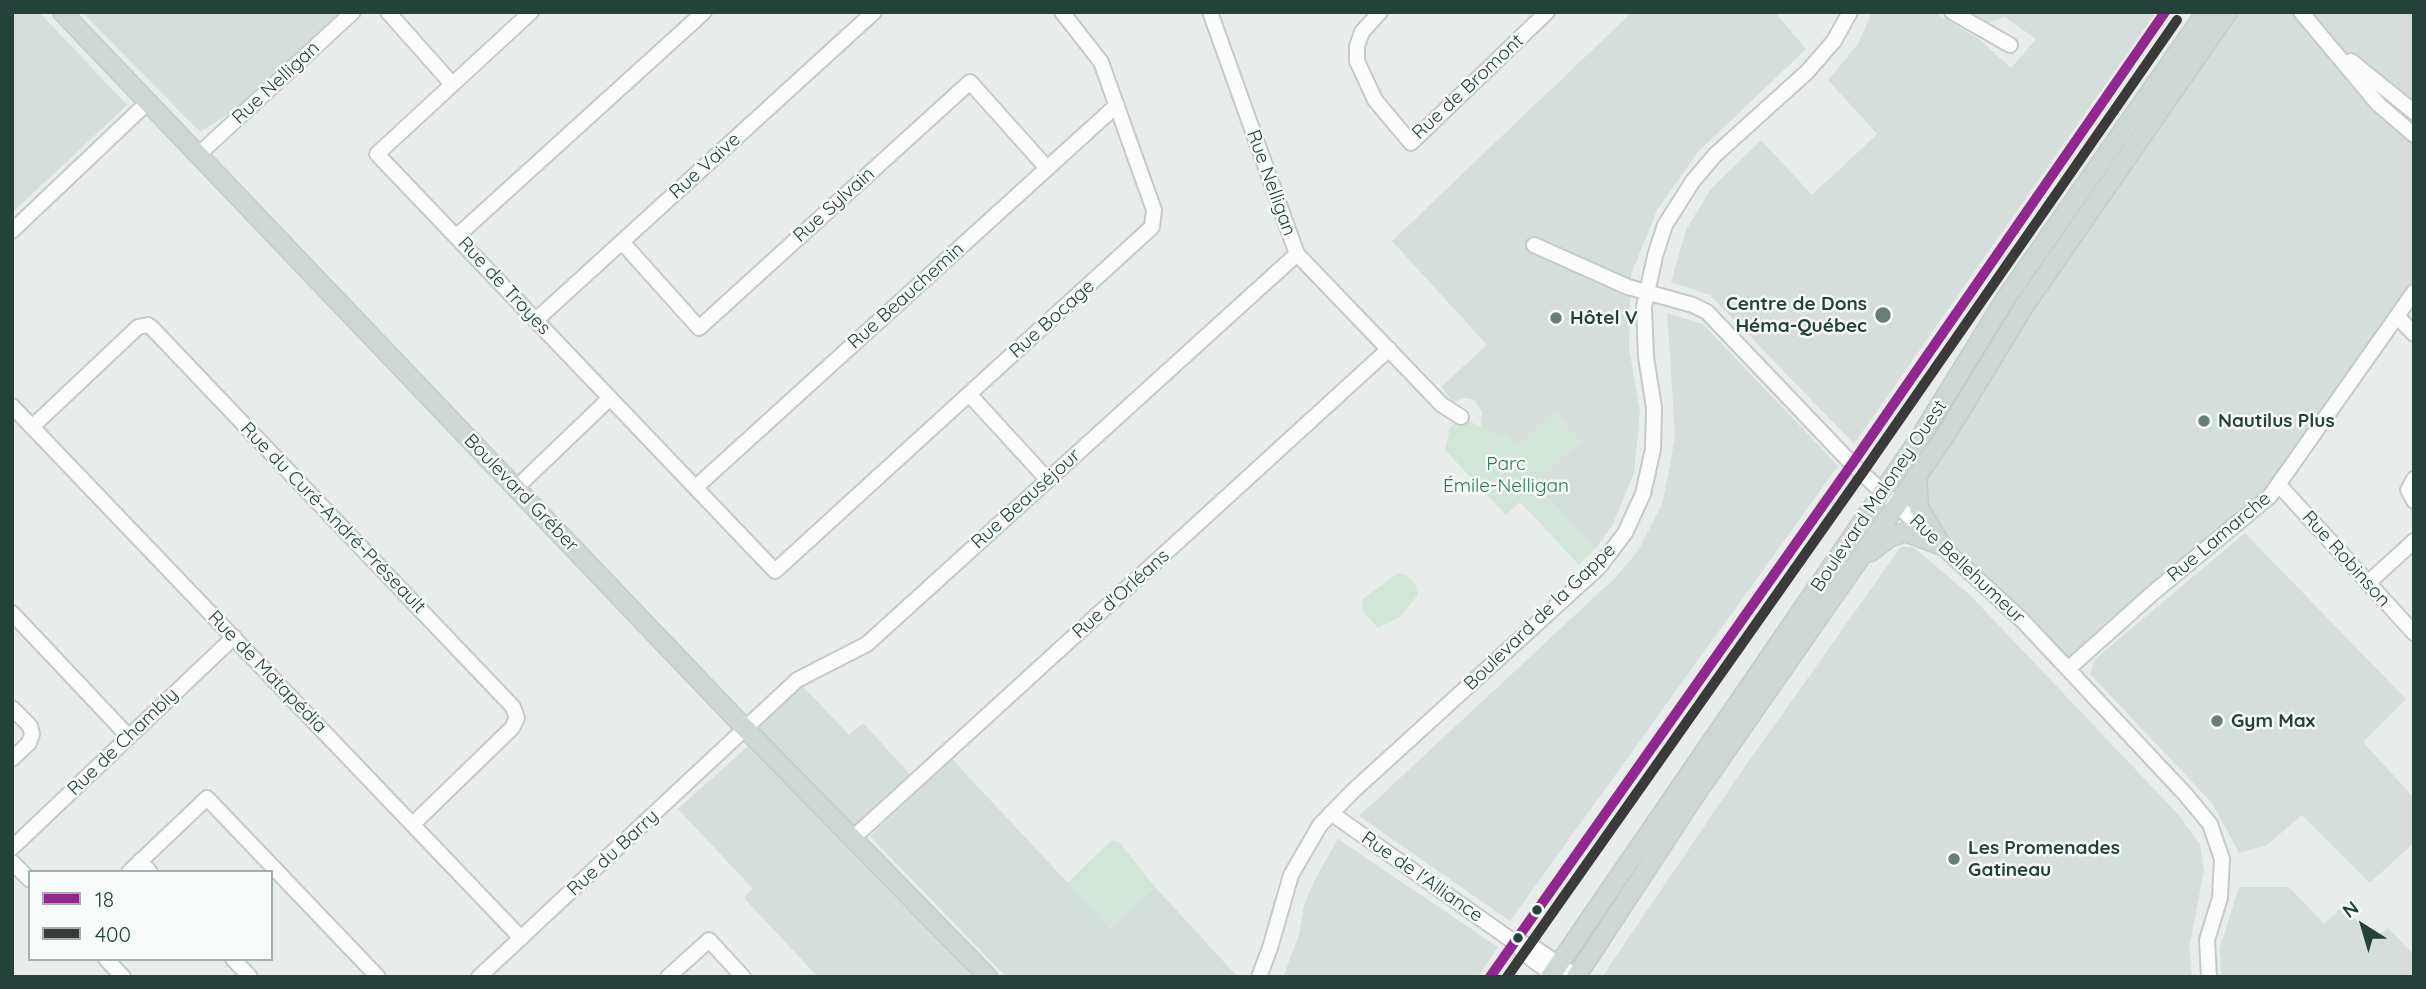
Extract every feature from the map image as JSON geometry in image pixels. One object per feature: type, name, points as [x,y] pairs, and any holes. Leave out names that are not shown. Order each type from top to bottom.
[{"type":"main road","name":"Boulevard Gréber","points":[[62,12],[747,730],[986,975]]},
{"type":"main road","name":"Boulevard Maloney Ouest","points":[[1554,973],[1884,491],[2006,298],[2206,12]]},
{"type":"main road","name":"Boulevard Maloney Ouest","points":[[1576,976],[1696,794],[1897,505],[2011,325],[2230,15]]},
{"type":"main road","points":[[2072,203],[2088,215]]},
{"type":"main road","points":[[1917,475],[1919,508],[1942,546]]},
{"type":"main road","points":[[1855,565],[1898,533],[1913,533],[1942,546]]},
{"type":"street","name":"Rue Nelligan","points":[[198,155],[353,12]]},
{"type":"street","points":[[388,12],[452,84]]},
{"type":"street","name":"Rue de Troyes","points":[[531,12],[377,154],[775,571]]},
{"type":"street","points":[[457,236],[704,12]]},
{"type":"street","name":"Rue Vaive","points":[[536,320],[874,12]]},
{"type":"street","name":"Rue Bocage","points":[[775,571],[1152,227],[1154,210],[1117,104],[1095,52],[1062,12]]},
{"type":"street","name":"Rue Nelligan","points":[[1210,12],[1297,254],[1442,405],[1461,417]]},
{"type":"street","name":"Rue de Bromont","points":[[1380,12],[1362,32],[1357,46],[1357,61],[1375,100],[1411,143],[1547,12]]},
{"type":"street","name":"Boulevard de la Gappe","points":[[1259,977],[1291,875],[1304,847],[1331,813],[1599,567],[1625,533],[1643,494],[1653,449],[1654,408],[1644,330],[1646,293],[1665,226],[1693,181],[1715,155],[1814,65],[1834,41],[1850,12]]},
{"type":"street","points":[[1952,12],[2010,45]]},
{"type":"street","points":[[2301,12],[2378,104],[2414,135]]},
{"type":"street","points":[[2331,46],[2414,112]]},
{"type":"street","name":"Rue Sylvain","points":[[622,242],[699,328],[970,82],[1046,167]]},
{"type":"street","points":[[12,231],[147,103]]},
{"type":"street","name":"Rue Beauchemin","points":[[695,487],[1117,104]]},
{"type":"street","name":"Rue Bellehumeur","points":[[1534,245],[1646,293],[1693,305],[1707,312],[1852,464],[1999,597],[2185,794],[2215,835],[2223,872],[2220,898],[2207,940],[2209,977]]},
{"type":"street","name":"Rue Beauséjour","points":[[747,730],[797,680],[867,644],[1297,254]]},
{"type":"street","name":"Rue Lamarche","points":[[2067,669],[2154,592],[2270,496],[2413,296]]},
{"type":"street","points":[[2397,316],[2414,334]]},
{"type":"street","name":"Rue du Curé-André-Préseault","points":[[32,427],[138,327],[148,325],[152,328],[516,712],[512,728],[413,824]]},
{"type":"street","name":"Rue d'Orléans","points":[[853,838],[1389,349]]},
{"type":"street","points":[[969,394],[1047,479]]},
{"type":"street","points":[[516,488],[610,398]]},
{"type":"street","name":"Rue de Matapédia","points":[[12,406],[521,938]]},
{"type":"street","points":[[2414,479],[2408,490],[2414,501]]},
{"type":"street","name":"Rue Robinson","points":[[2279,485],[2414,633]]},
{"type":"street","points":[[2368,583],[2414,541]]},
{"type":"street","points":[[15,621],[129,737]]},
{"type":"street","name":"Rue de Chambly","points":[[12,848],[234,636]]},
{"type":"street","points":[[12,708],[30,726],[32,734],[29,743],[12,759]]},
{"type":"street","name":"Rue du Barry","points":[[479,977],[747,730]]},
{"type":"street","points":[[145,866],[207,798],[378,977]]},
{"type":"street","name":"Rue de l'Alliance","points":[[1331,813],[1554,973],[1576,976]]},
{"type":"street","points":[[12,862],[28,878]]},
{"type":"street","points":[[668,977],[709,940],[743,977]]},
{"type":"street","points":[[108,961],[123,977]]},
{"type":"street","points":[[235,961],[250,977]]},
{"type":"shaded area","points":[[12,12],[39,12],[127,105],[12,213]]},
{"type":"shaded area","points":[[82,12],[353,12],[273,86],[200,132]]},
{"type":"shaded area","points":[[1632,12],[1775,12],[1806,49],[1698,152],[1657,210],[1631,275],[1629,347],[1640,413],[1634,473],[1612,526],[1595,549],[1535,484],[1581,440],[1517,447],[1481,427],[1482,412],[1474,400],[1465,398],[1453,402],[1441,387],[1487,345],[1392,241]]},
{"type":"shaded area","points":[[1872,12],[1934,12],[1979,39],[2011,68],[2036,39],[2005,17],[1988,23],[1969,12],[2156,12],[1854,444],[1710,295],[1671,282],[1686,230],[1710,190],[1761,140],[1812,195],[1877,134],[1828,80],[1858,44]]},
{"type":"shaded area","points":[[2228,12],[2414,12],[2414,292],[2279,485],[2068,669],[1897,505]]},
{"type":"shaded area","points":[[1667,313],[1703,324],[1838,466],[1510,921],[1359,816],[1617,576],[1638,551],[1662,504],[1675,434]]},
{"type":"shaded area","points":[[2245,533],[2406,699],[2363,742],[2414,798],[2414,843],[2370,883],[2302,815],[2267,845],[2239,853],[2212,803],[2090,674],[2095,659]]},
{"type":"shaded area","name":"Les Promenades Gatineau","points":[[1901,547],[1913,547],[1969,594],[2176,812],[2200,844],[2204,871],[2189,949],[2192,977],[1602,977],[1743,769]]},
{"type":"shaded area","points":[[797,680],[849,735],[863,723],[916,781],[853,838],[747,730]]},
{"type":"shaded area","points":[[748,746],[972,977],[818,977],[744,898],[752,888],[678,809]]},
{"type":"shaded area","points":[[952,759],[1110,928],[1155,887],[1238,977],[1006,977],[870,836]]},
{"type":"shaded area","points":[[1338,839],[1498,947],[1478,977],[1283,977],[1299,935],[1304,905],[1314,881]]},
{"type":"shaded area","points":[[2239,887],[2289,887],[2324,924],[2343,906],[2373,939],[2388,928],[2414,955],[2414,977],[2221,977],[2220,947]]},
{"type":"green space","name":"Parc Émile-Nelligan","points":[[1554,411],[1581,441],[1535,484],[1595,549],[1579,565],[1520,502],[1506,515],[1445,450],[1450,428],[1461,417],[1499,436],[1505,434],[1517,446]]},
{"type":"green space","points":[[1398,573],[1407,575],[1415,584],[1418,595],[1400,617],[1378,628],[1363,612],[1362,600]]},
{"type":"green space","points":[[1112,840],[1120,843],[1155,887],[1110,928],[1067,883]]},
{"type":"transit line","name":"18","points":[[1490,977],[1852,464],[2165,12]]},
{"type":"transit line","name":"400","points":[[1507,977],[2177,20]]},
{"type":"place","name":"Centre de Dons Héma-Québec","points":[[1883,315]]},
{"type":"place","name":"Hôtel V","points":[[1556,318]]},
{"type":"place","name":"Nautilus Plus","points":[[2204,421]]},
{"type":"place","name":"Gym Max","points":[[2217,721]]},
{"type":"place","name":"Les Promenades Gatineau","points":[[1954,859]]}]
